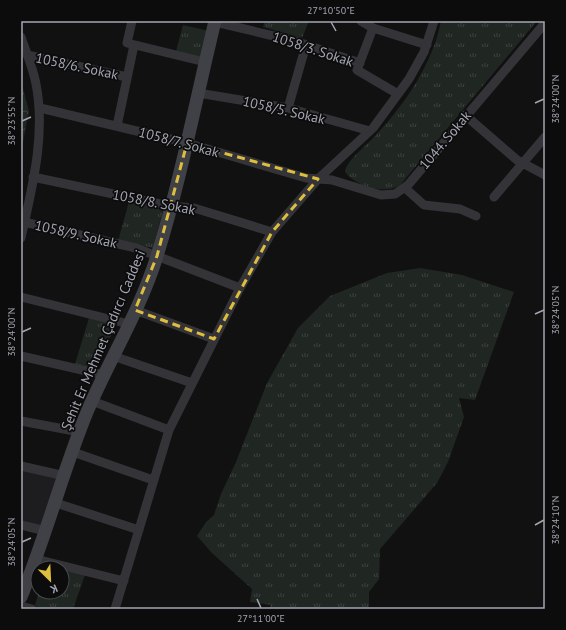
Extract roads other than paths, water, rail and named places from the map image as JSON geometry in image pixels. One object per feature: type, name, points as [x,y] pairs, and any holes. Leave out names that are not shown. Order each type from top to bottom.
[{"type":"main road","name":"Şehit Er Mehmet Çadırcı Caddesi","points":[[22,590],[36,559],[80,432],[92,402],[129,324],[157,256],[187,143],[215,21]]},
{"type":"street","points":[[132,21],[127,43],[205,62]]},
{"type":"street","name":"1058/3. Sokak","points":[[215,21],[306,45],[360,63],[357,70],[398,94]]},
{"type":"street","points":[[361,21],[373,28],[427,45]]},
{"type":"street","points":[[115,609],[153,480],[170,430],[240,288],[272,232],[318,179],[370,131],[398,94],[416,68],[427,45],[434,21]]},
{"type":"street","name":"1044. Sokak","points":[[318,179],[332,180],[381,195],[395,194],[404,188],[545,23]]},
{"type":"street","points":[[360,63],[373,28]]},
{"type":"street","points":[[21,37],[36,82],[40,108],[40,130],[33,177],[21,238]]},
{"type":"street","points":[[117,126],[134,45]]},
{"type":"street","points":[[288,108],[306,45]]},
{"type":"street","name":"1058/6. Sokak","points":[[27,56],[127,77]]},
{"type":"street","name":"1058/5. Sokak","points":[[198,93],[288,108],[370,131]]},
{"type":"street","name":"1058/7. Sokak","points":[[40,108],[187,143],[306,178],[318,179]]},
{"type":"street","points":[[465,116],[523,163],[545,174]]},
{"type":"street","points":[[494,197],[545,137]]},
{"type":"street","name":"1058/8. Sokak","points":[[33,177],[170,206],[194,208],[272,232]]},
{"type":"street","points":[[404,188],[424,205],[460,209],[476,216]]},
{"type":"street","name":"1058/9. Sokak","points":[[24,222],[136,248],[240,288]]},
{"type":"street","points":[[21,298],[129,324]]},
{"type":"street","points":[[135,310],[214,339]]},
{"type":"street","points":[[21,356],[104,375]]},
{"type":"street","points":[[113,356],[192,383]]},
{"type":"street","points":[[92,402],[170,430]]},
{"type":"street","points":[[21,421],[80,432]]},
{"type":"street","points":[[73,452],[153,480]]},
{"type":"street","points":[[21,466],[65,476]]},
{"type":"street","points":[[56,503],[139,530]]},
{"type":"street","points":[[21,525],[46,531]]},
{"type":"street","points":[[36,559],[124,581]]},
{"type":"street","points":[[21,606],[32,609]]}]
